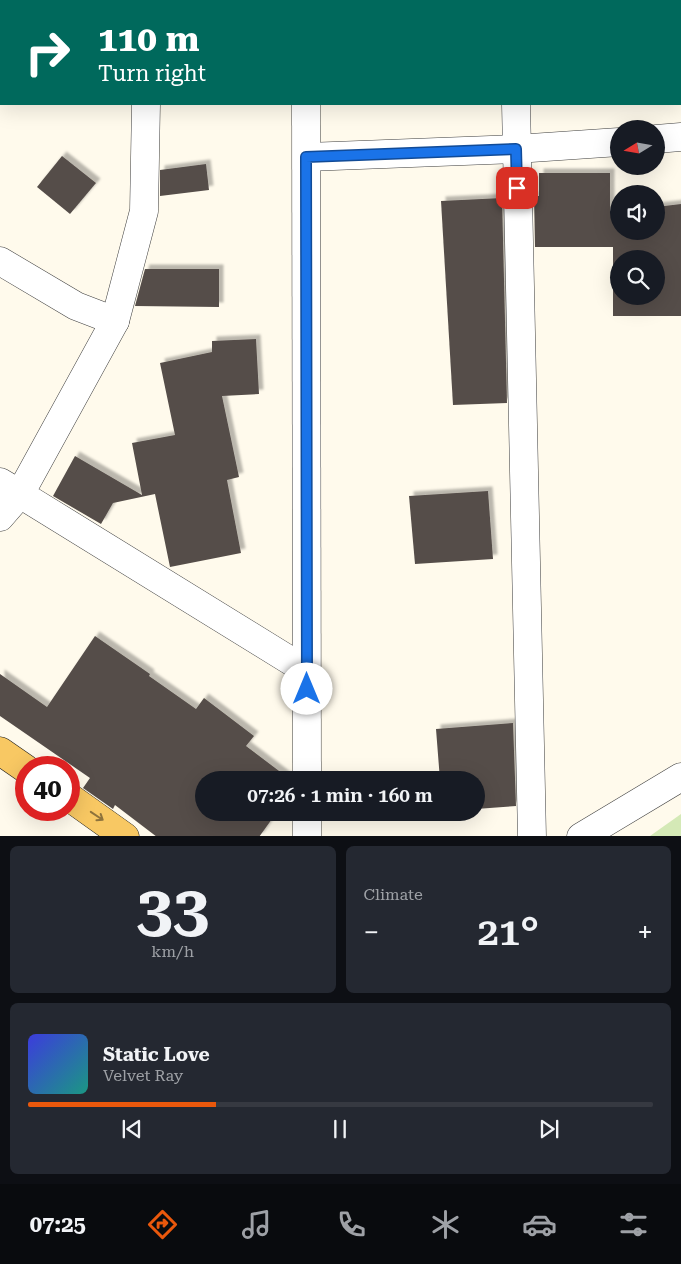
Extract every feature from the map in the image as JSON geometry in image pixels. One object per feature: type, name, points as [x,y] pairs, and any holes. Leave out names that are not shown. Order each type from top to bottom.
[{"type":"main road","points":[[0,751],[15,761]]},
{"type":"main road","points":[[80,805],[126,836]]},
{"type":"street","points":[[0,517],[10,488],[115,320],[144,211],[146,105]]},
{"type":"street","points":[[306,105],[307,771]]},
{"type":"street","points":[[516,105],[532,836]]},
{"type":"street","points":[[665,138],[681,137]]},
{"type":"street","points":[[306,157],[516,149],[610,143]]},
{"type":"street","points":[[0,261],[76,306],[115,320]]},
{"type":"street","points":[[10,488],[306,671]]},
{"type":"street","points":[[581,836],[681,776]]},
{"type":"street","points":[[307,821],[307,836]]},
{"type":"green space","points":[[681,814],[681,836],[650,836]]},
{"type":"building","points":[[62,156],[96,183],[70,214],[37,187]]},
{"type":"building","points":[[206,164],[209,190],[160,196],[160,170]]},
{"type":"building","points":[[539,173],[610,173],[610,240],[665,240],[665,206],[681,204],[681,316],[613,316],[613,305],[665,305],[665,250],[613,250],[613,247],[535,247],[534,196],[539,196]]},
{"type":"building","points":[[502,198],[507,403],[453,405],[441,201]]},
{"type":"building","points":[[145,269],[219,269],[219,307],[135,306]]},
{"type":"building","points":[[256,339],[259,394],[222,396],[239,477],[227,480],[241,553],[170,567],[155,494],[113,503],[101,524],[53,496],[75,456],[142,495],[132,443],[175,435],[160,363],[212,352],[212,341]]},
{"type":"building","points":[[488,491],[493,559],[415,564],[409,496]]},
{"type":"building","points":[[95,636],[196,709],[204,698],[254,736],[246,746],[279,771],[195,771],[195,821],[271,821],[260,836],[156,836],[115,805],[113,809],[83,788],[90,778],[80,771],[80,756],[58,756],[0,716],[0,674],[47,707]]},
{"type":"building","points":[[513,723],[516,806],[485,808],[485,771],[439,771],[436,729]]},
{"type":"route","points":[[307,689],[306,157],[516,149],[517,188]]}]
